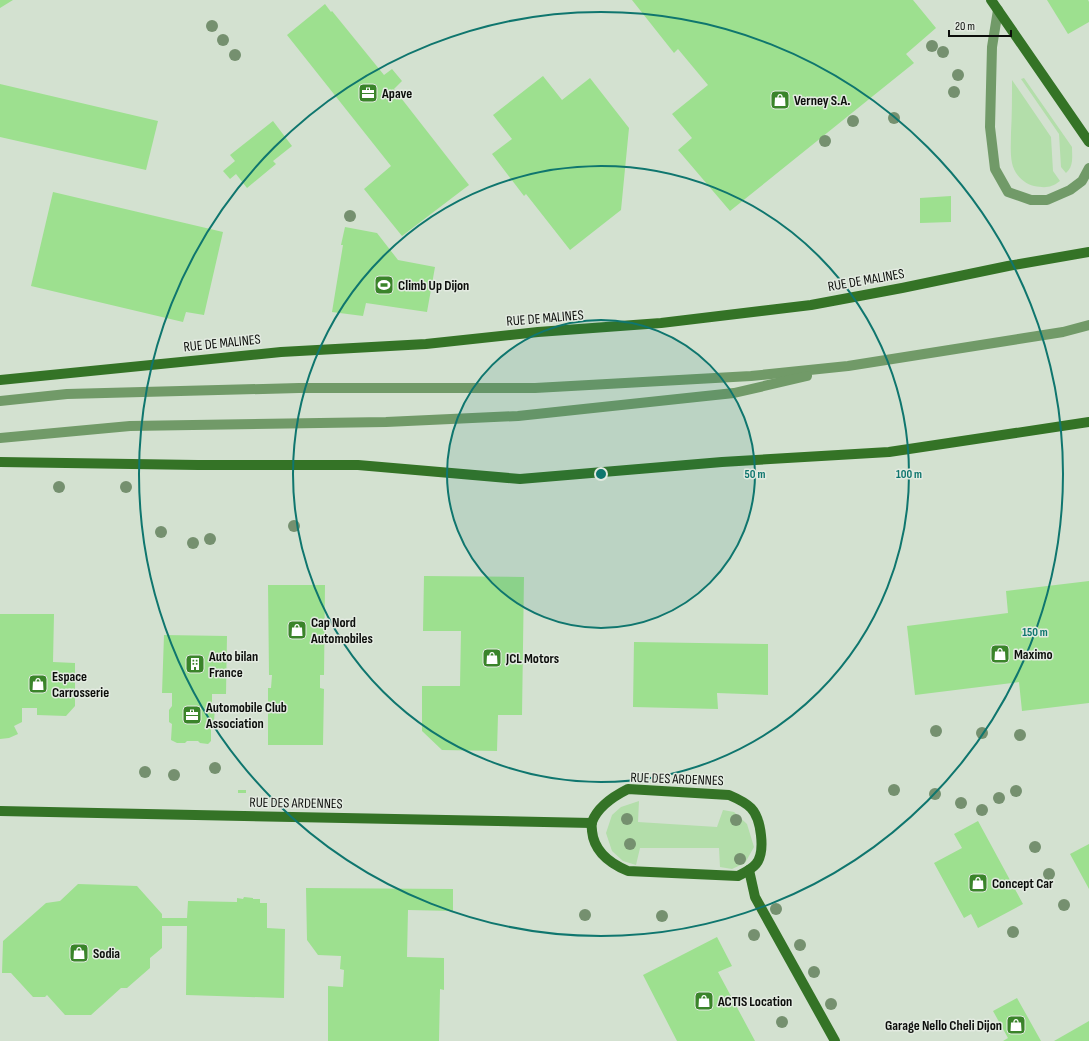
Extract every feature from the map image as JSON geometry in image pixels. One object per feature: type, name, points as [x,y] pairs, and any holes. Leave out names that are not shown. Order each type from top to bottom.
[{"type":"main road","points":[[991,0],[1089,142]]},
{"type":"main road","name":"RUE DE MALINES","points":[[0,380],[281,352],[426,344],[538,332],[661,323],[811,305],[1008,266],[1089,252]]},
{"type":"main road","points":[[0,462],[191,465],[358,465],[520,479],[722,462],[889,452],[1089,422]]},
{"type":"main road","name":"RUE DES ARDENNES","points":[[0,811],[592,823],[597,813],[609,800],[628,789],[729,795],[738,799],[750,808],[756,816],[762,849],[756,865],[748,870]]},
{"type":"main road","points":[[592,823],[593,837],[601,854],[628,872],[738,876],[748,870],[755,898],[835,1041]]},
{"type":"street","points":[[998,10],[992,47],[990,127],[995,169],[1008,192],[1031,200],[1047,200],[1070,190],[1082,181],[1089,168]]},
{"type":"street","points":[[0,401],[67,394],[299,388],[535,388],[751,376],[848,366],[1063,332],[1089,325]]},
{"type":"street","points":[[0,438],[130,426],[386,422],[518,416],[734,393],[848,366]]},
{"type":"shaded area","points":[[0,0],[1089,0],[1089,1041],[0,1041]]},
{"type":"green space","points":[[1024,78],[1072,147],[1071,164],[1066,173],[1061,167],[1059,134],[1021,79]]},
{"type":"green space","points":[[1012,80],[1051,137],[1053,171],[1060,181],[1051,186],[1038,187],[1030,185],[1017,175],[1013,167],[1011,159]]},
{"type":"green space","points":[[639,801],[638,822],[717,827],[723,810],[734,812],[747,824],[754,847],[745,863],[732,869],[720,867],[719,848],[640,848],[636,865],[623,861],[612,851],[606,833],[612,815],[621,807]]},
{"type":"building","points":[[0,0],[13,0],[0,8]]},
{"type":"building","name":"Verney S.A.","points":[[632,0],[913,0],[936,28],[906,54],[914,63],[730,211],[678,150],[692,138],[672,114],[708,85],[678,49],[674,53]]},
{"type":"building","points":[[1047,0],[1088,0],[1089,22],[1068,34]]},
{"type":"building","points":[[325,4],[384,75],[392,69],[402,81],[394,89],[469,185],[402,236],[364,189],[391,166],[287,35]]},
{"type":"building","points":[[543,76],[562,100],[590,78],[629,128],[621,210],[570,250],[526,194],[524,196],[492,154],[512,139],[493,115]]},
{"type":"building","points":[[0,84],[158,121],[146,170],[0,137]]},
{"type":"building","points":[[273,121],[292,146],[273,161],[276,164],[247,188],[236,174],[230,179],[223,171],[235,161],[230,155]]},
{"type":"building","points":[[53,192],[223,232],[204,315],[186,312],[183,322],[31,286]]},
{"type":"building","points":[[951,196],[951,222],[920,223],[920,198]]},
{"type":"building","name":"Climb Up Dijon","points":[[345,227],[377,233],[398,260],[435,267],[427,312],[366,303],[363,316],[332,312],[343,245],[341,245]]},
{"type":"building","name":"JCL Motors","points":[[424,576],[524,577],[522,715],[498,715],[497,751],[442,750],[422,731],[422,686],[460,686],[461,631],[423,631]]},
{"type":"building","name":"Maximo","points":[[1089,581],[1089,703],[1022,711],[1019,682],[915,695],[907,626],[1008,613],[1006,591]]},
{"type":"building","name":"Cap Nord Automobiles","points":[[268,585],[325,585],[324,675],[320,675],[320,688],[324,689],[323,745],[268,745],[268,688],[271,688],[272,675],[269,675]]},
{"type":"building","name":"Espace Carrosserie","points":[[0,614],[54,614],[53,662],[75,663],[75,706],[66,716],[37,715],[37,708],[22,708],[22,722],[14,726],[18,734],[9,738],[0,739]]},
{"type":"building","name":"Auto bilan France","points":[[164,635],[227,636],[226,694],[212,694],[212,705],[215,708],[214,721],[211,724],[211,741],[208,744],[200,743],[198,741],[177,743],[171,740],[172,724],[169,722],[169,710],[172,706],[172,693],[162,693]]},
{"type":"building","points":[[634,642],[768,644],[768,695],[717,693],[718,709],[633,707]]},
{"type":"building","points":[[238,790],[246,790],[246,793],[238,793]]},
{"type":"building","name":"Concept Car","points":[[978,821],[1023,904],[978,928],[971,914],[964,918],[934,863],[962,848],[954,834]]},
{"type":"building","points":[[1089,844],[1089,889],[1070,854]]},
{"type":"building","points":[[78,884],[137,886],[162,914],[162,918],[187,918],[188,901],[237,902],[237,898],[243,899],[244,897],[260,899],[260,903],[267,903],[267,928],[285,929],[284,998],[186,995],[187,926],[162,926],[162,948],[150,958],[150,968],[127,988],[121,988],[91,1015],[65,1015],[47,995],[45,997],[33,997],[11,973],[2,973],[3,941],[46,903],[60,901]]},
{"type":"building","points":[[306,888],[453,889],[453,911],[408,910],[407,957],[444,958],[444,990],[440,989],[439,1041],[328,1041],[328,986],[343,987],[344,970],[340,969],[341,956],[318,955],[307,940]]},
{"type":"building","points":[[717,937],[732,966],[718,972],[755,1041],[677,1041],[643,975]]},
{"type":"building","name":"Garage Nello Cheli Dijon","points":[[1017,998],[1041,1041],[1003,1041],[1008,1038],[993,1011]]},
{"type":"building","points":[[1089,1021],[1089,1041],[1054,1041]]},
{"type":"place","name":"Apave","points":[[368,93]]},
{"type":"place","name":"Verney S.A.","points":[[780,100]]},
{"type":"place","name":"Climb Up Dijon","points":[[384,285]]},
{"type":"place","name":"Cap Nord Automobiles","points":[[297,630]]},
{"type":"place","name":"Maximo","points":[[1000,654]]},
{"type":"place","name":"JCL Motors","points":[[492,658]]},
{"type":"place","name":"Auto bilan France","points":[[195,664]]},
{"type":"place","name":"Espace Carrosserie","points":[[38,684]]},
{"type":"place","name":"Automobile Club Association","points":[[192,715]]},
{"type":"place","name":"Concept Car","points":[[978,883]]},
{"type":"place","name":"Sodia","points":[[79,953]]},
{"type":"place","name":"ACTIS Location","points":[[704,1001]]},
{"type":"place","name":"Garage Nello Cheli Dijon","points":[[1016,1025]]}]
